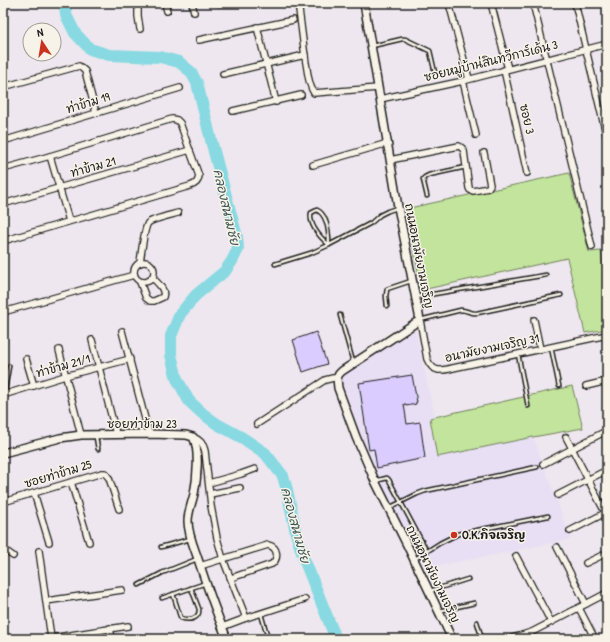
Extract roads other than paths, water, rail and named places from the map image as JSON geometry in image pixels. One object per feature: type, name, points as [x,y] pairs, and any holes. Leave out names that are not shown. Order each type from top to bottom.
[{"type":"street","points":[[138,3],[140,29]]},
{"type":"street","points":[[165,3],[167,11]]},
{"type":"street","points":[[192,3],[194,12]]},
{"type":"street","points":[[298,3],[309,83],[314,93],[378,88]]},
{"type":"street","name":"ถนนอนามัยงามเจริญ","points":[[364,3],[398,207],[420,320],[353,363],[338,374],[336,378],[344,407],[375,481],[452,639]]},
{"type":"street","points":[[448,3],[466,80],[476,135]]},
{"type":"street","name":"ซอย 3","points":[[491,3],[528,173]]},
{"type":"street","points":[[533,3],[592,247]]},
{"type":"street","points":[[575,3],[607,138]]},
{"type":"street","points":[[199,40],[292,20]]},
{"type":"street","points":[[258,27],[276,102]]},
{"type":"street","name":"ซอยหมู่บ้าน่สินทวีการ์เด้น 3","points":[[380,99],[466,80],[607,44]]},
{"type":"street","points":[[223,74],[305,55]]},
{"type":"street","points":[[3,87],[79,66],[85,72],[96,112]]},
{"type":"street","name":"ท่าข้าม 19","points":[[3,140],[180,88]]},
{"type":"street","points":[[233,111],[301,95]]},
{"type":"street","points":[[3,170],[172,119],[177,120],[180,123],[199,176],[198,182],[194,184],[3,241]]},
{"type":"street","points":[[313,165],[388,143]]},
{"type":"street","points":[[390,160],[459,146],[464,151],[469,188],[473,191],[488,188],[490,185],[484,153]]},
{"type":"street","name":"ท่าข้าม 21","points":[[3,204],[190,150]]},
{"type":"street","points":[[50,156],[69,221]]},
{"type":"street","points":[[140,263],[146,226],[157,219],[178,213]]},
{"type":"street","points":[[140,282],[151,280],[152,277],[154,271],[150,265],[144,262],[136,266],[134,269],[134,274],[136,279],[140,282],[146,298],[150,301],[154,301],[163,298],[164,294],[162,289],[152,277]]},
{"type":"street","points":[[3,312],[134,274]]},
{"type":"street","name":"อนามัยงามเจริญ 31","points":[[420,320],[429,364],[437,370],[444,370],[607,335]]},
{"type":"street","points":[[534,320],[540,350]]},
{"type":"street","points":[[122,331],[149,434]]},
{"type":"street","points":[[92,340],[116,434]]},
{"type":"street","points":[[59,350],[81,435]]},
{"type":"street","points":[[26,359],[34,386]]},
{"type":"street","name":"ท่าข้าม 21/1","points":[[4,394],[130,359]]},
{"type":"street","points":[[257,424],[325,380],[336,378]]},
{"type":"street","points":[[586,386],[607,381]]},
{"type":"street","points":[[543,464],[606,431]]},
{"type":"street","name":"ซอยท่าข้าม 23","points":[[3,453],[60,438],[81,435],[149,434],[186,435],[193,437],[196,444],[196,469],[195,485],[188,520],[191,539],[227,639]]},
{"type":"street","points":[[193,437],[204,446],[215,532],[223,559],[246,618]]},
{"type":"street","points":[[566,437],[606,514],[570,531]]},
{"type":"street","points":[[209,483],[255,469]]},
{"type":"street","points":[[558,495],[607,470]]},
{"type":"street","name":"ซอยท่าข้าม 25","points":[[3,502],[105,473],[109,478],[119,509]]},
{"type":"street","points":[[71,482],[89,542]]},
{"type":"street","points":[[210,494],[240,488]]},
{"type":"street","points":[[34,493],[49,542]]},
{"type":"street","points":[[200,566],[268,545],[275,548],[277,557],[272,564],[231,578]]},
{"type":"street","points":[[557,547],[586,604]]},
{"type":"street","points":[[3,549],[13,556]]},
{"type":"street","points":[[39,551],[52,638],[128,626]]},
{"type":"street","points":[[586,563],[607,553]]},
{"type":"street","points":[[516,556],[551,622]]},
{"type":"street","points":[[46,601],[122,590]]},
{"type":"street","points":[[509,639],[527,634],[607,593]]},
{"type":"street","points":[[222,627],[305,599]]},
{"type":"street","points":[[579,608],[594,637]]},
{"type":"street","points":[[110,628],[112,639]]},
{"type":"lane","points":[[372,46],[405,39],[430,51],[435,73]]},
{"type":"lane","points":[[427,196],[423,179],[425,176],[466,167]]},
{"type":"lane","points":[[275,264],[311,253],[329,245],[370,223],[380,215],[398,207]]},
{"type":"lane","points":[[317,210],[321,212],[329,233],[329,245],[318,234],[311,218],[311,213],[317,210]]},
{"type":"lane","points":[[415,298],[546,275]]},
{"type":"lane","points":[[387,306],[387,289],[412,280]]},
{"type":"lane","points":[[420,320],[461,310],[476,313],[561,295]]},
{"type":"lane","points":[[340,315],[353,363]]},
{"type":"lane","points":[[552,347],[559,386]]},
{"type":"lane","points":[[518,354],[528,406]]},
{"type":"lane","points":[[4,394],[9,366]]},
{"type":"lane","points":[[96,434],[98,449]]},
{"type":"lane","points":[[388,508],[424,491],[537,467]]},
{"type":"lane","points":[[375,481],[387,478],[389,480],[427,551]]},
{"type":"lane","points":[[414,560],[440,543],[458,534],[548,516]]},
{"type":"lane","points":[[162,547],[191,539]]},
{"type":"lane","points":[[139,585],[150,578],[197,558]]},
{"type":"lane","points":[[429,591],[468,579]]},
{"type":"lane","points":[[162,598],[206,583]]},
{"type":"lane","points":[[173,594],[182,618],[187,619],[196,617],[199,613],[199,609],[191,588]]},
{"type":"lane","points":[[439,611],[474,603]]},
{"type":"lane","points":[[261,613],[268,638]]},
{"type":"lane","points":[[477,622],[482,639]]},
{"type":"waterway","name":"คลองสนามชัย","points":[[65,3],[66,15],[75,33],[90,49],[109,55],[160,57],[179,62],[191,72],[197,83],[237,237],[238,249],[225,271],[196,295],[180,314],[171,336],[171,355],[177,379],[189,401],[217,424],[241,437],[265,453],[283,476],[296,533],[304,559],[336,639]]},
{"type":"place","name":"O.K.กิจเจริญ","points":[[454,535]]}]
